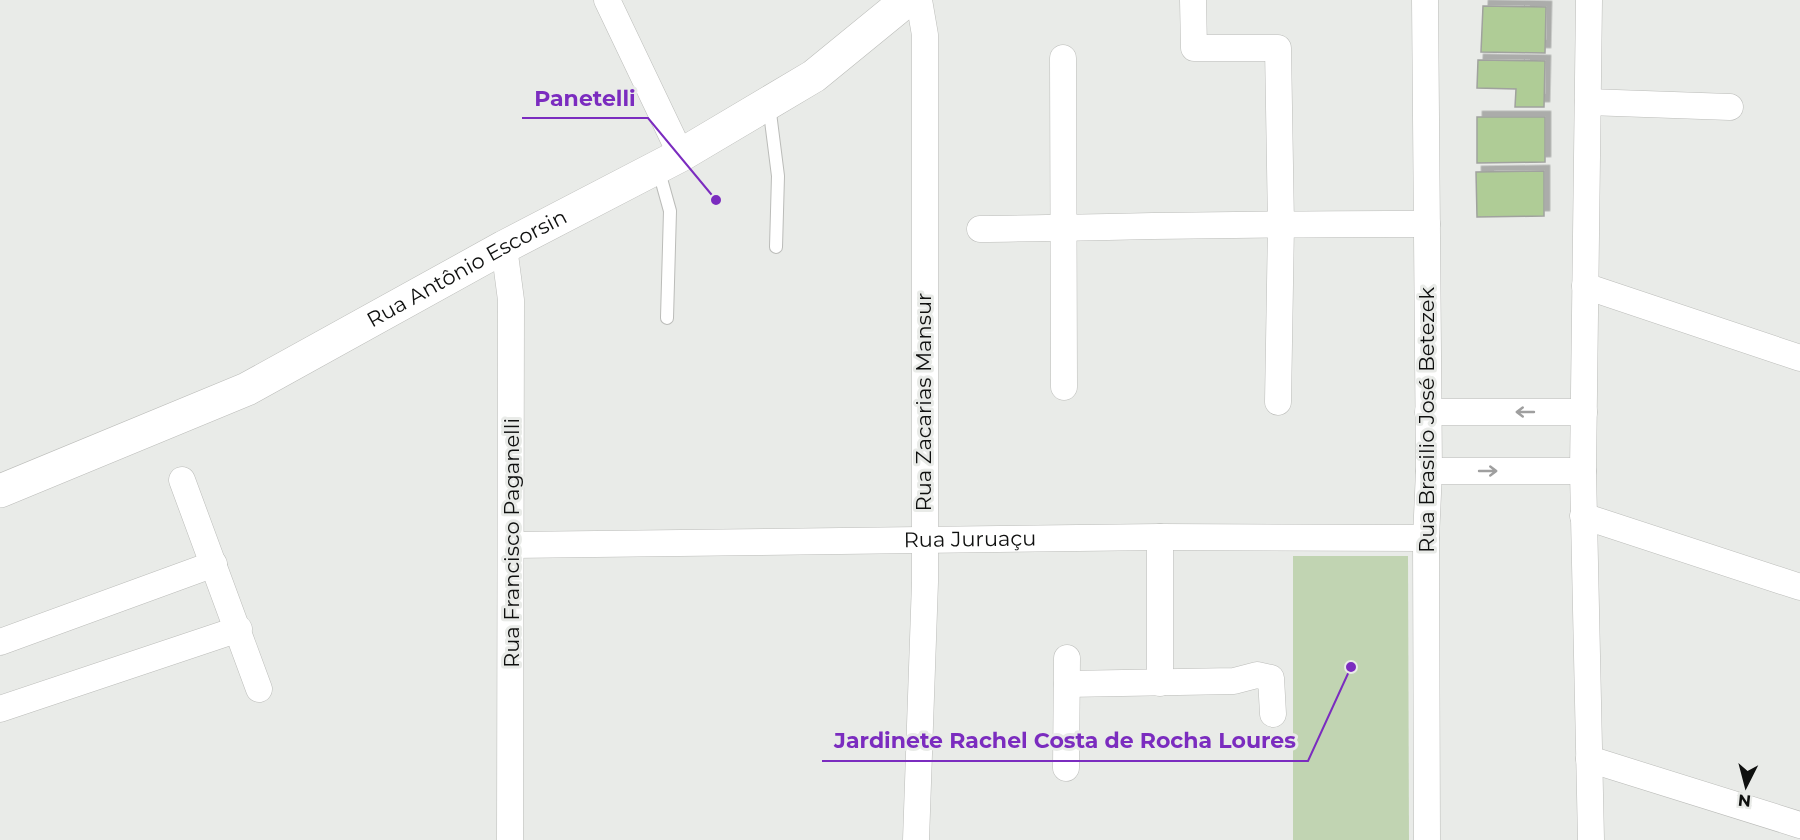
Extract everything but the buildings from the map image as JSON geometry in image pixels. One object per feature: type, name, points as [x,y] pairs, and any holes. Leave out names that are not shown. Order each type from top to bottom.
[{"type":"main road","name":"Rua Antônio Escorsin","points":[[0,491],[247,389],[504,247],[669,161],[814,76],[907,0]]},
{"type":"street","points":[[607,0],[669,161]]},
{"type":"street","name":"Rua Zacarias Mansur","points":[[916,840],[925,582],[925,34],[920,0]]},
{"type":"street","points":[[1193,0],[1194,48],[1278,48],[1281,225],[1278,402]]},
{"type":"street","name":"Rua Brasilio José Betezek","points":[[1425,0],[1429,471],[1426,538],[1427,840]]},
{"type":"street","points":[[1589,0],[1583,516],[1591,840]]},
{"type":"street","points":[[1063,58],[1064,387]]},
{"type":"street","points":[[1588,102],[1730,107]]},
{"type":"street","points":[[980,228],[1281,225],[1315,222],[1427,224]]},
{"type":"street","name":"Rua Francisco Paganelli","points":[[504,247],[512,300],[510,840]]},
{"type":"street","points":[[1585,286],[1800,358]]},
{"type":"street","points":[[1428,412],[1584,412]]},
{"type":"street","points":[[1429,471],[1583,471]]},
{"type":"street","points":[[182,480],[239,629],[259,689]]},
{"type":"street","points":[[1583,516],[1800,587]]},
{"type":"street","points":[[1160,537],[1160,682]]},
{"type":"street","name":"Rua Juruaçu","points":[[512,545],[865,539],[1426,538]]},
{"type":"street","points":[[0,642],[214,564]]},
{"type":"street","points":[[0,709],[239,629]]},
{"type":"street","points":[[1065,768],[1067,658]]},
{"type":"street","points":[[1067,684],[1234,681],[1257,675],[1271,678],[1273,714]]},
{"type":"street","points":[[1589,759],[1800,825]]},
{"type":"lane","points":[[768,103],[778,176],[776,247]]},
{"type":"lane","points":[[667,318],[669,161]]},
{"type":"green space","points":[[1293,556],[1408,556],[1409,840],[1293,840]]},
{"type":"place","name":"Panetelli","points":[[716,200]]},
{"type":"place","name":"Jardinete Rachel Costa de Rocha Loures","points":[[1351,667]]}]
